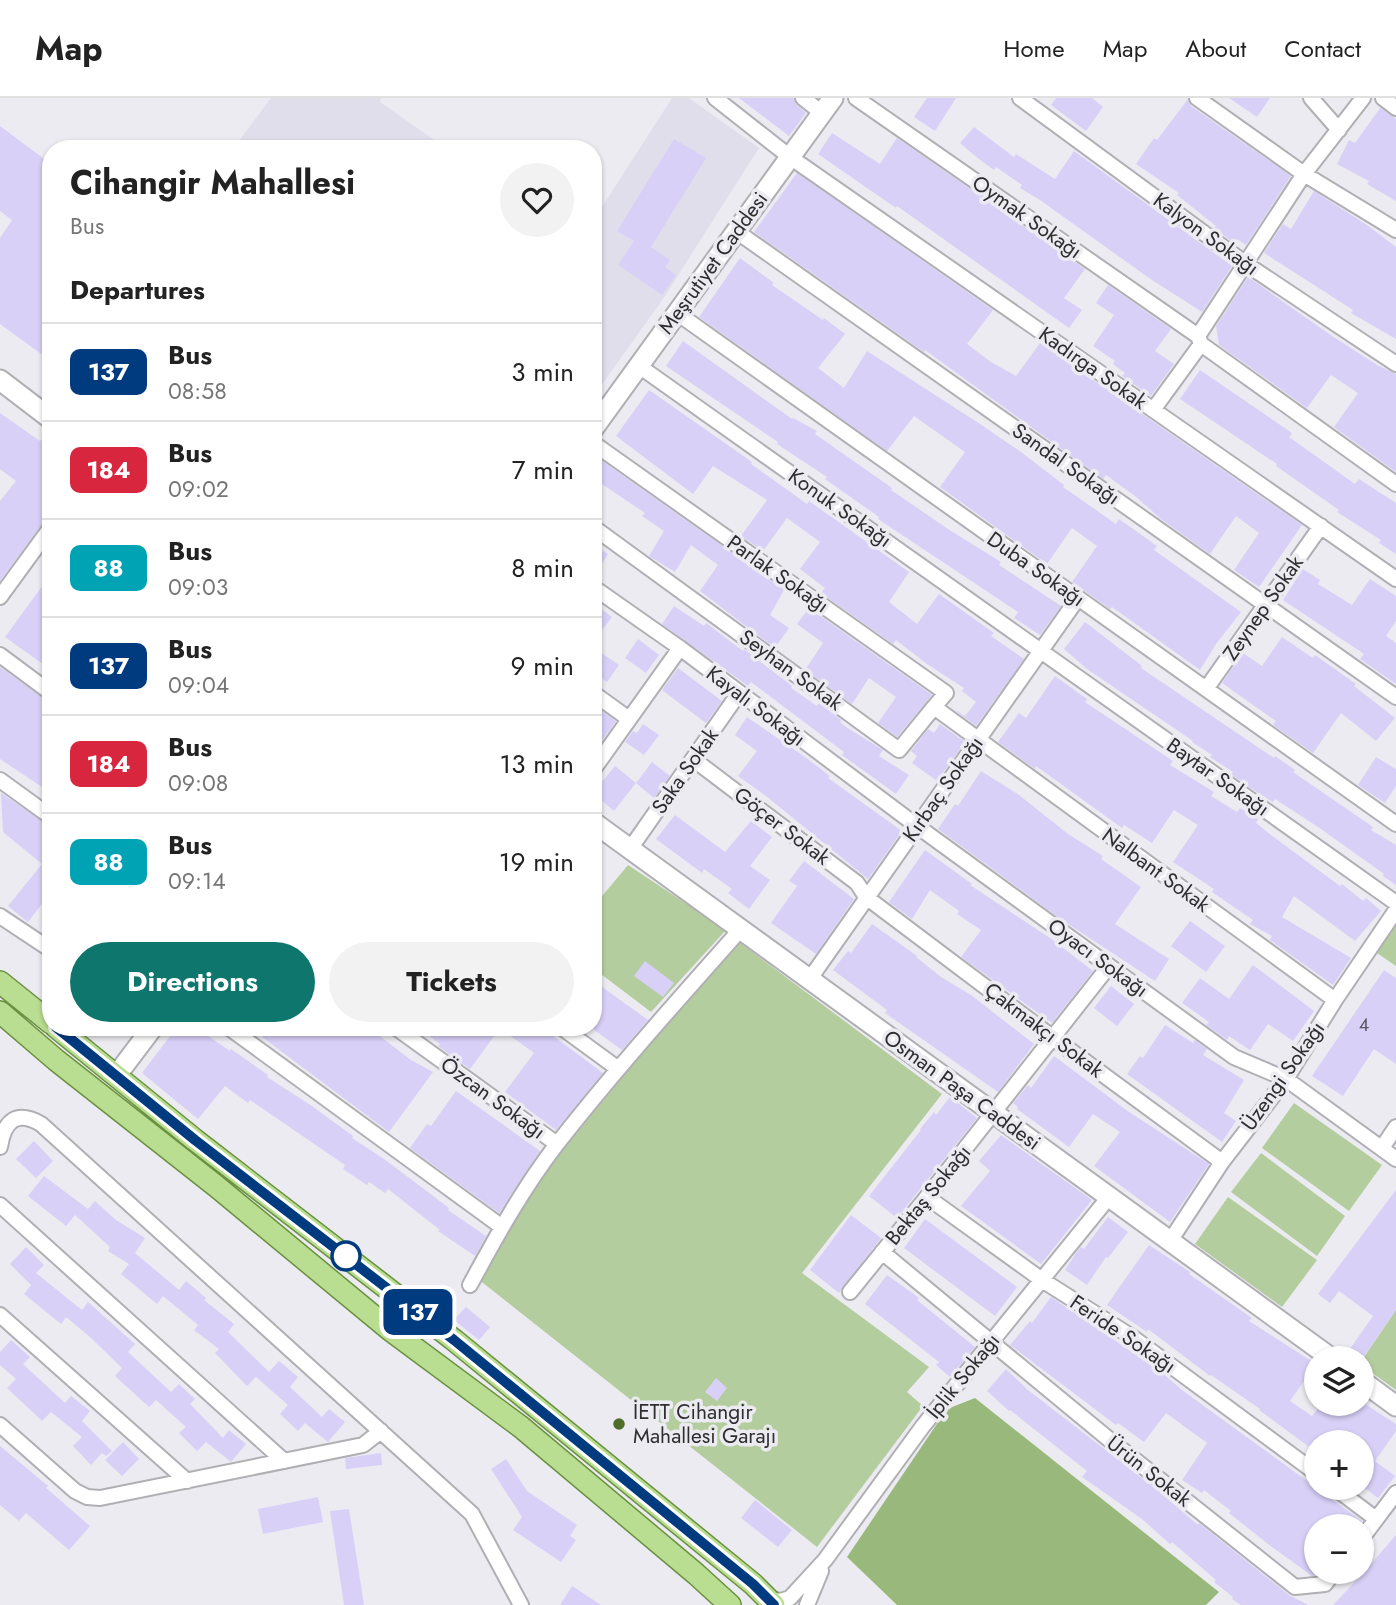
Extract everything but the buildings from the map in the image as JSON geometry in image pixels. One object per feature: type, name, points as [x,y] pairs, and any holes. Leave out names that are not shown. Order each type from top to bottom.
[{"type":"main road","name":"Meşrutiyet Caddesi","points":[[602,417],[827,105]]},
{"type":"main road","points":[[0,380],[42,412]]},
{"type":"main road","name":"Osman Paşa Caddesi","points":[[602,829],[1314,1346]]},
{"type":"main road","points":[[0,982],[42,1016]]},
{"type":"main road","points":[[0,1012],[388,1329],[521,1427],[730,1605]]},
{"type":"main road","points":[[67,1036],[195,1140],[454,1340],[771,1602]]},
{"type":"main road","points":[[116,1076],[146,1036]]},
{"type":"main road","points":[[1374,1390],[1396,1406]]},
{"type":"street","name":"Kadırga Sokak","points":[[715,98],[790,157],[1396,579]]},
{"type":"street","points":[[803,98],[827,105]]},
{"type":"street","name":"Oymak Sokağı","points":[[856,98],[1199,340],[1396,484]]},
{"type":"street","name":"Kalyon Sokağı","points":[[1020,98],[1246,264],[1396,364]]},
{"type":"street","points":[[1197,98],[1304,174],[1396,230]]},
{"type":"street","points":[[1311,98],[1339,130]]},
{"type":"street","points":[[1153,410],[1304,174],[1363,98]]},
{"type":"street","points":[[1383,98],[1396,108]]},
{"type":"street","name":"Sandal Sokağı","points":[[736,231],[1396,697]]},
{"type":"street","name":"Duba Sokağı","points":[[677,313],[1396,824]]},
{"type":"street","name":"Konuk Sokağı","points":[[639,366],[1040,651]]},
{"type":"street","name":"Parlak Sokağı","points":[[602,449],[946,693],[934,707]]},
{"type":"street","name":"Zeynep Sokak","points":[[1206,689],[1321,526]]},
{"type":"street","name":"Seyhan Sokak","points":[[602,534],[899,750],[934,707]]},
{"type":"street","points":[[0,597],[42,539]]},
{"type":"street","name":"Kayalı Sokağı","points":[[602,593],[680,648],[917,826]]},
{"type":"street","name":"Kırbaç Sokağı","points":[[809,980],[1078,598]]},
{"type":"street","points":[[602,757],[680,648]]},
{"type":"street","name":"Baytar Sokağı","points":[[1040,651],[1396,903]]},
{"type":"street","points":[[0,655],[42,686]]},
{"type":"street","name":"Saka Sokak","points":[[630,849],[739,693]]},
{"type":"street","points":[[602,700],[629,719]]},
{"type":"street","points":[[934,707],[978,741]]},
{"type":"street","name":"Nalbant Sokak","points":[[978,741],[1335,1000]]},
{"type":"street","name":"Göçer Sokak","points":[[693,760],[857,883],[866,897]]},
{"type":"street","points":[[0,780],[42,810]]},
{"type":"street","name":"Oyacı Sokağı","points":[[917,826],[1234,1058],[1286,1079],[1396,1159]]},
{"type":"street","name":"Çakmakçı Sokak","points":[[866,897],[1222,1162]]},
{"type":"street","name":"Üzengi Sokağı","points":[[1170,1241],[1222,1162],[1286,1079],[1396,910]]},
{"type":"street","points":[[0,916],[42,944]]},
{"type":"street","points":[[470,1285],[502,1227],[557,1144],[576,1124],[617,1068],[740,930]]},
{"type":"street","name":"Bektaş Sokağı","points":[[850,1292],[1109,966]]},
{"type":"street","points":[[240,1036],[502,1227]]},
{"type":"street","name":"Özcan Sokağı","points":[[407,1036],[557,1144]]},
{"type":"street","points":[[573,1036],[617,1068]]},
{"type":"street","points":[[0,1147],[5,1128],[10,1121],[19,1117],[41,1124],[472,1514],[521,1605]]},
{"type":"street","points":[[1382,1148],[1396,1127]]},
{"type":"street","name":"Feride Sokağı","points":[[928,1197],[1042,1280],[1132,1337],[1304,1464]]},
{"type":"street","name":"İplik Sokağı","points":[[771,1602],[790,1598],[825,1560],[923,1426],[1109,1197]]},
{"type":"street","points":[[0,1205],[284,1461]]},
{"type":"street","name":"Ürün Sokak","points":[[882,1252],[1111,1441],[1295,1587],[1325,1584]]},
{"type":"street","points":[[0,1315],[187,1481]]},
{"type":"street","points":[[0,1425],[75,1491],[87,1497],[100,1498],[363,1445],[381,1431]]},
{"type":"street","points":[[1374,1523],[1396,1493]]},
{"type":"street","points":[[1351,1500],[1377,1519]]},
{"type":"street","name":"İplik Sokağı","points":[[807,1605],[825,1560]]},
{"type":"shaded area","points":[[271,98],[381,98],[380,102],[434,140],[240,140]]},
{"type":"shaded area","points":[[672,98],[689,98],[759,148],[663,299],[602,384],[602,207]]},
{"type":"green space","points":[[628,865],[726,930],[651,1012],[602,975],[602,896]]},
{"type":"green space","points":[[1396,922],[1396,966],[1377,953]]},
{"type":"green space","points":[[739,942],[942,1094],[802,1273],[929,1367],[907,1392],[923,1406],[817,1547],[478,1279],[545,1172],[660,1031]]},
{"type":"green space","points":[[1294,1103],[1382,1165],[1349,1211],[1262,1148]]},
{"type":"green space","points":[[1261,1153],[1345,1216],[1317,1256],[1231,1192]]},
{"type":"green space","points":[[1228,1197],[1317,1260],[1282,1307],[1195,1244]]},
{"type":"green space","points":[[1396,1310],[1396,1390],[1374,1374],[1374,1346],[1372,1346]]},
{"type":"green space","points":[[975,1398],[1219,1592],[1206,1605],[897,1605],[847,1557],[947,1409]]},
{"type":"bus line","name":"137","points":[[67,1036],[195,1140],[454,1340],[753,1584],[774,1605]]},
{"type":"place","name":"İETT Cihangir Mahallesi Garajı","points":[[619,1424]]}]
